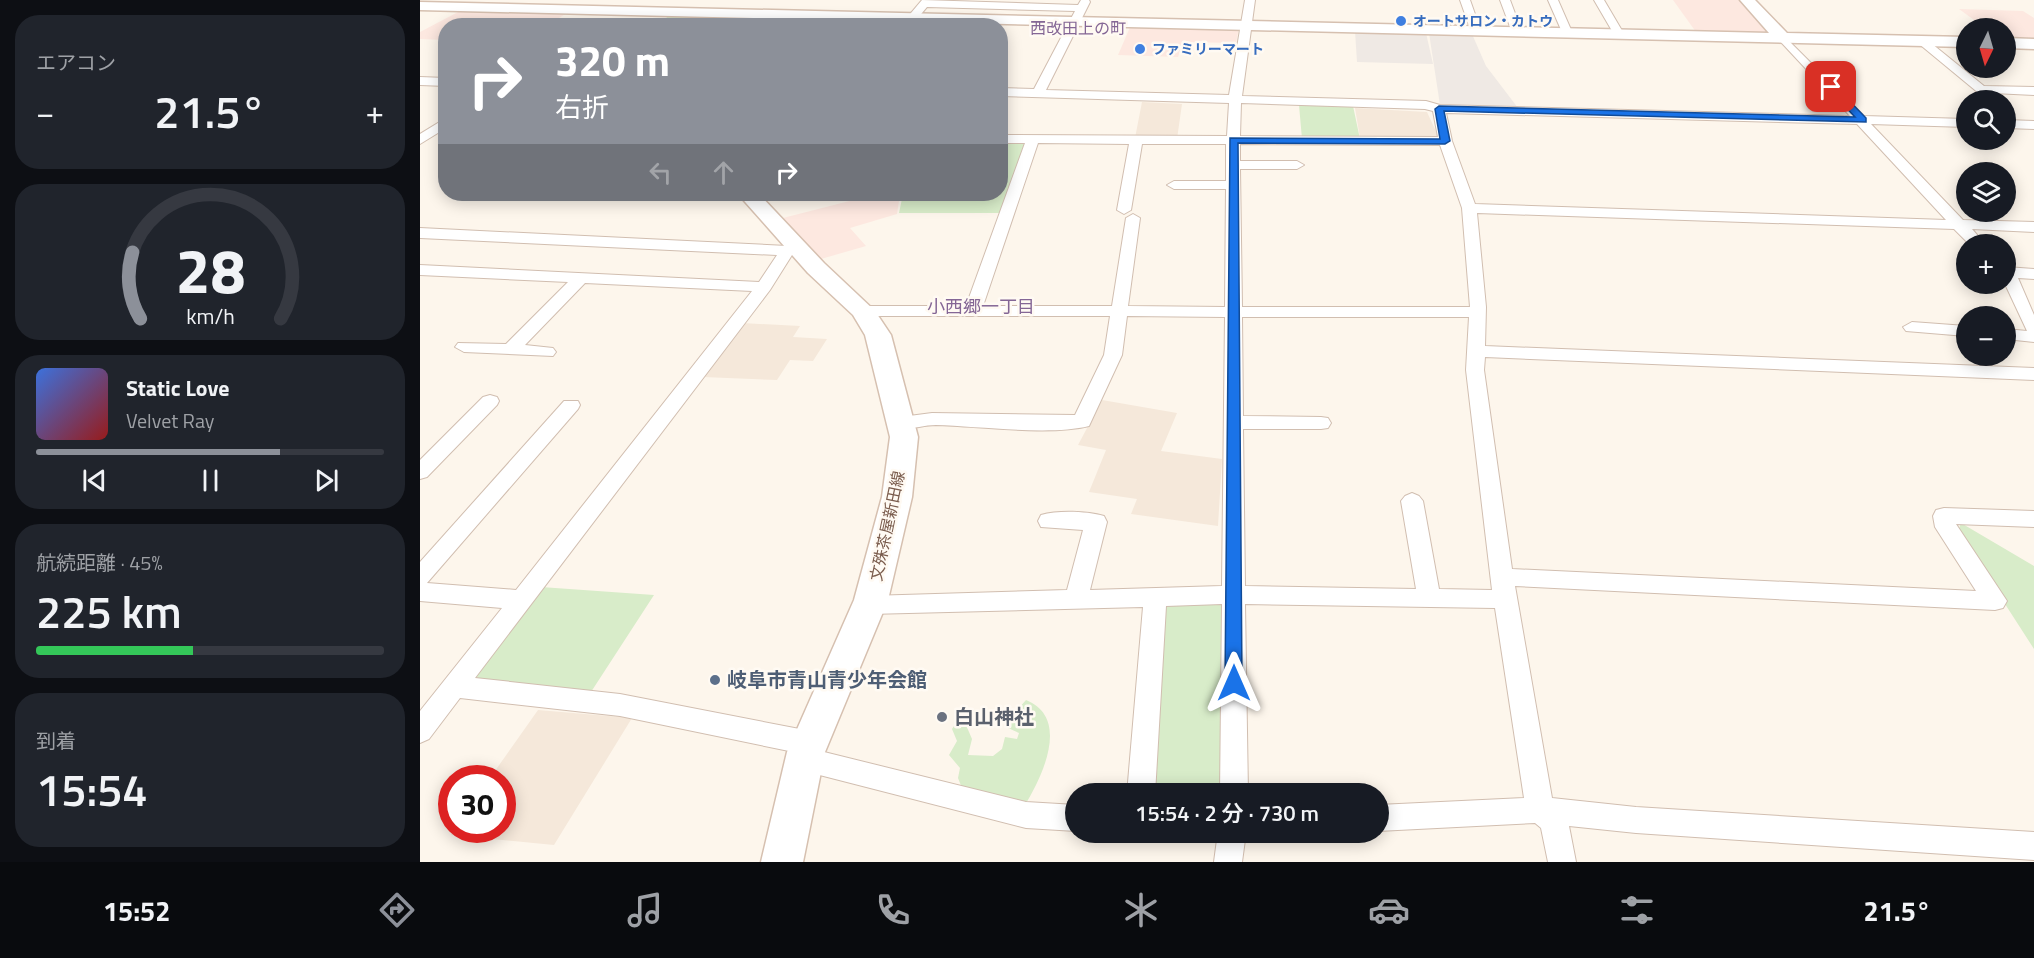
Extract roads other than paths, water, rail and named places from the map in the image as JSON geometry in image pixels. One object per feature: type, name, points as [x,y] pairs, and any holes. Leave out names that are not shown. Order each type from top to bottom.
[{"type":"street","points":[[1234,783],[1231,311],[1233,140],[1235,99],[1250,0]]},
{"type":"street","points":[[1465,0],[1476,31]]},
{"type":"street","points":[[1505,0],[1517,32]]},
{"type":"street","points":[[1552,0],[1567,32]]},
{"type":"street","points":[[1599,0],[1619,34]]},
{"type":"street","points":[[1747,0],[1863,120],[1967,234]]},
{"type":"street","points":[[912,18],[926,2],[1081,10],[1247,24],[1956,42]]},
{"type":"street","points":[[420,6],[642,5],[859,18]]},
{"type":"street","points":[[633,18],[642,5]]},
{"type":"street","points":[[956,18],[1081,10]]},
{"type":"street","points":[[1038,93],[1081,10]]},
{"type":"street","points":[[1923,41],[1980,89],[2034,91]]},
{"type":"street","points":[[2016,43],[2034,44]]},
{"type":"street","points":[[1942,58],[1956,59]]},
{"type":"street","points":[[420,81],[438,81]]},
{"type":"street","points":[[1008,92],[1426,105],[1439,109],[1956,123]]},
{"type":"street","points":[[1439,109],[1445,141],[1469,208],[1477,312],[1475,370],[1504,588],[1540,810],[1554,821],[1562,862]]},
{"type":"street","points":[[420,140],[438,128]]},
{"type":"street","points":[[1008,139],[1445,141]]},
{"type":"street","points":[[973,310],[1033,140]]},
{"type":"street","points":[[901,423],[932,419],[1065,423],[1082,421],[1113,355],[1121,310],[1136,140]]},
{"type":"street","points":[[1234,165],[1297,165]]},
{"type":"street","points":[[1174,185],[1234,185]]},
{"type":"street","name":"文殊茶屋新田線","points":[[754,201],[793,250],[864,311],[878,335],[904,437],[897,496],[869,605],[807,751],[782,862]]},
{"type":"street","points":[[1469,208],[2034,227]]},
{"type":"street","points":[[420,233],[793,250]]},
{"type":"street","points":[[420,731],[793,250]]},
{"type":"street","points":[[420,270],[764,287]]},
{"type":"street","points":[[2016,273],[2034,274]]},
{"type":"street","points":[[511,349],[582,278]]},
{"type":"street","points":[[2016,287],[2026,319],[2034,329]]},
{"type":"street","points":[[864,311],[1477,312]]},
{"type":"street","points":[[1912,327],[1956,330]]},
{"type":"street","points":[[2016,335],[2034,337]]},
{"type":"street","points":[[464,347],[548,352]]},
{"type":"street","points":[[1475,351],[2034,374]]},
{"type":"street","points":[[420,472],[490,401]]},
{"type":"street","points":[[420,578],[571,405]]},
{"type":"street","points":[[1232,422],[1321,423]]},
{"type":"street","points":[[1412,501],[1428,598]]},
{"type":"street","points":[[869,605],[1234,595],[1428,598],[1504,588],[1995,601],[1946,527],[1944,516],[2034,519]]},
{"type":"street","points":[[1049,521],[1096,522],[1076,598]]},
{"type":"street","points":[[420,592],[523,600]]},
{"type":"street","points":[[1142,783],[1155,597]]},
{"type":"street","points":[[454,687],[620,705],[807,751],[1026,815],[1065,817]]},
{"type":"street","points":[[1389,818],[1540,810],[1636,820],[2034,846]]},
{"type":"street","points":[[1228,862],[1231,843]]},
{"type":"place","name":"オートサロン・カトウ","points":[[1401,21]]},
{"type":"place","name":"ファミリーマート","points":[[1140,49]]},
{"type":"place","name":"岐阜市青山青少年会館","points":[[715,680]]},
{"type":"place","name":"白山神社","points":[[942,717]]},
{"type":"district","name":"西改田上の町","points":[[1078,28]]},
{"type":"district","name":"小西郷一丁目","points":[[981,307]]}]
